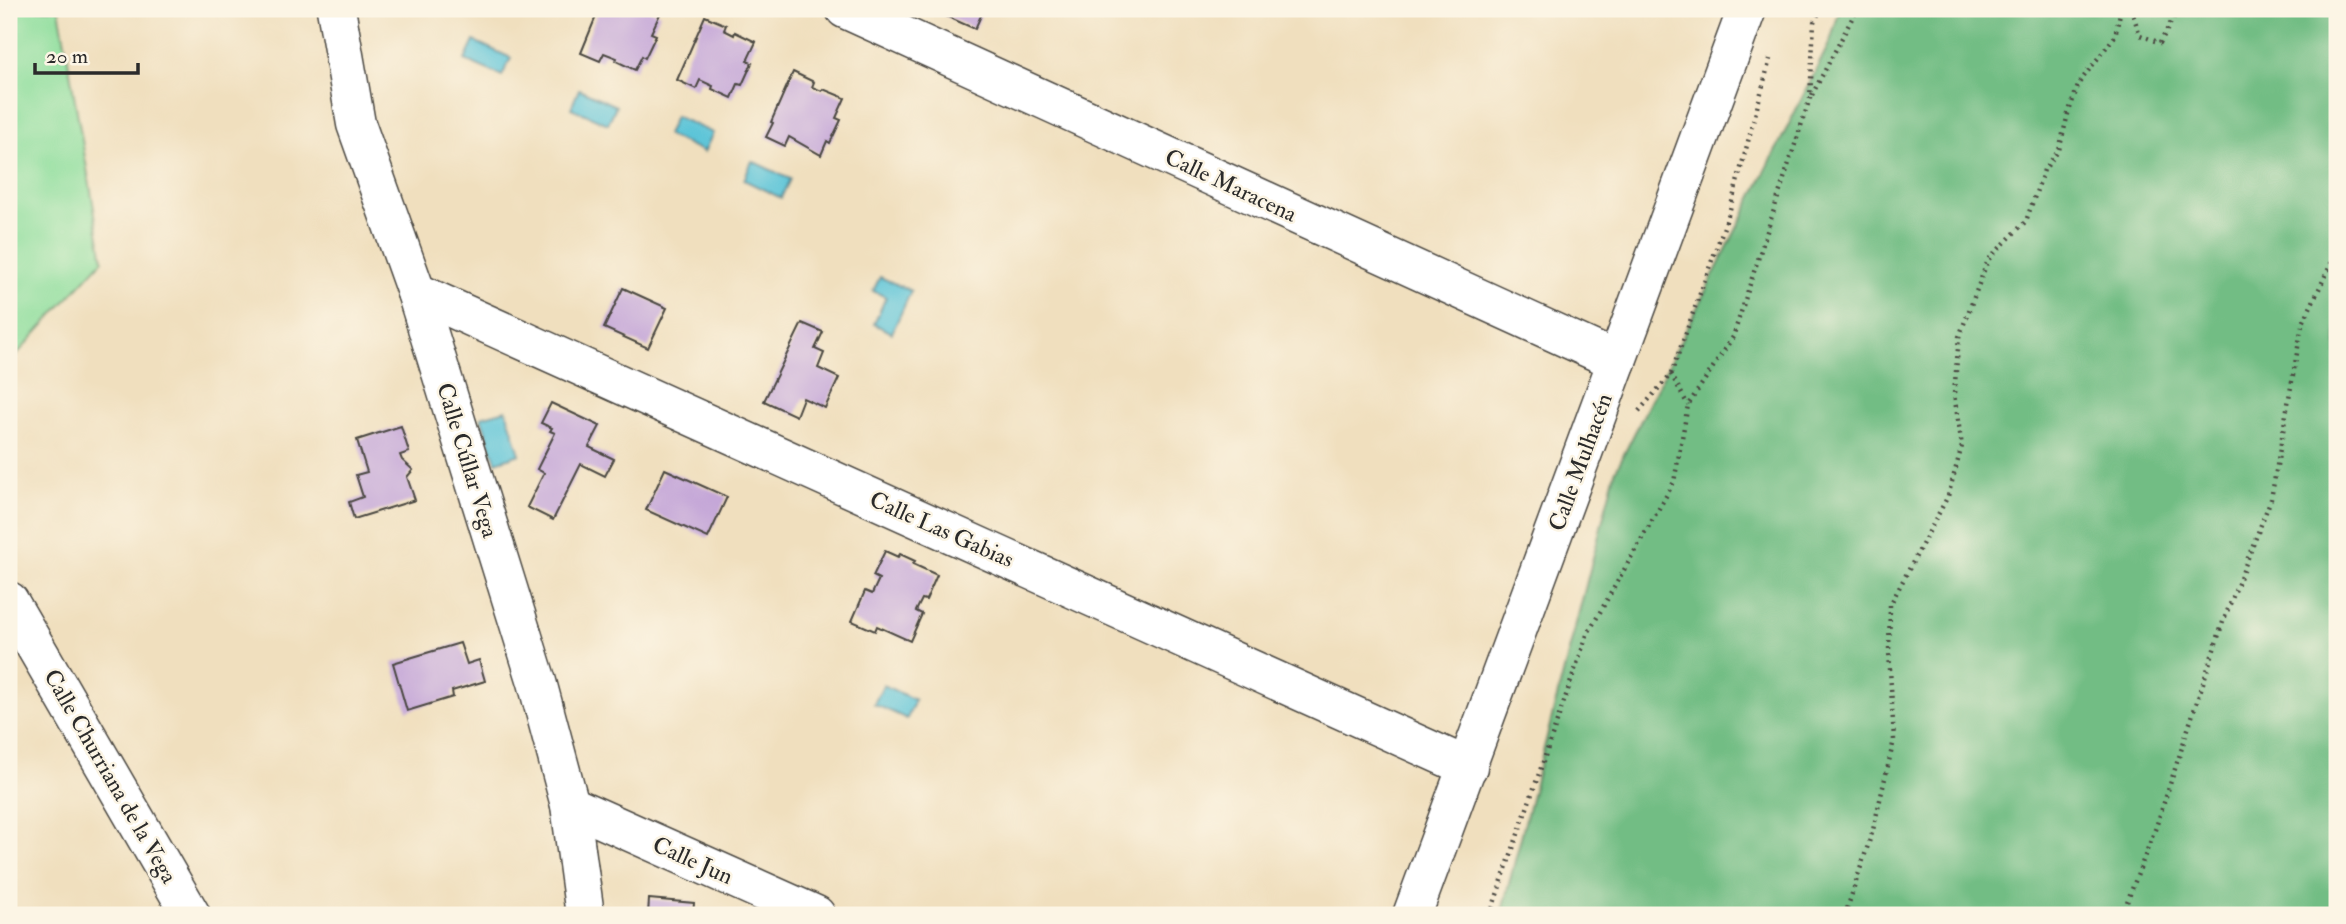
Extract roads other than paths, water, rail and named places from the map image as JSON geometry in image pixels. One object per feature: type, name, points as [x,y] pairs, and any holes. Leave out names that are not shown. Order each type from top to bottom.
[{"type":"street","name":"Calle Cúllar Vega","points":[[336,9],[356,124],[416,292],[537,682],[570,805],[585,915]]},
{"type":"street","name":"Calle Maracena","points":[[845,9],[1617,361]]},
{"type":"street","name":"Calle Mulhacén","points":[[1412,915],[1747,9]]},
{"type":"street","name":"Calle Las Gabias","points":[[416,292],[1468,767]]},
{"type":"street","name":"Calle Churriana de la Vega","points":[[9,601],[191,915]]},
{"type":"street","name":"Calle Jun","points":[[570,805],[816,915]]},
{"type":"water","points":[[474,41],[511,58],[502,76],[465,60]]},
{"type":"water","points":[[579,89],[616,106],[608,124],[571,108]]},
{"type":"water","points":[[675,116],[713,133],[704,152],[667,135]]},
{"type":"water","points":[[752,161],[790,179],[781,198],[744,180]]},
{"type":"water","points":[[880,277],[911,291],[892,333],[874,324],[886,297],[873,291]]},
{"type":"water","points":[[506,410],[520,454],[496,462],[481,417]]},
{"type":"water","points":[[883,685],[915,700],[907,719],[874,704]]}]
